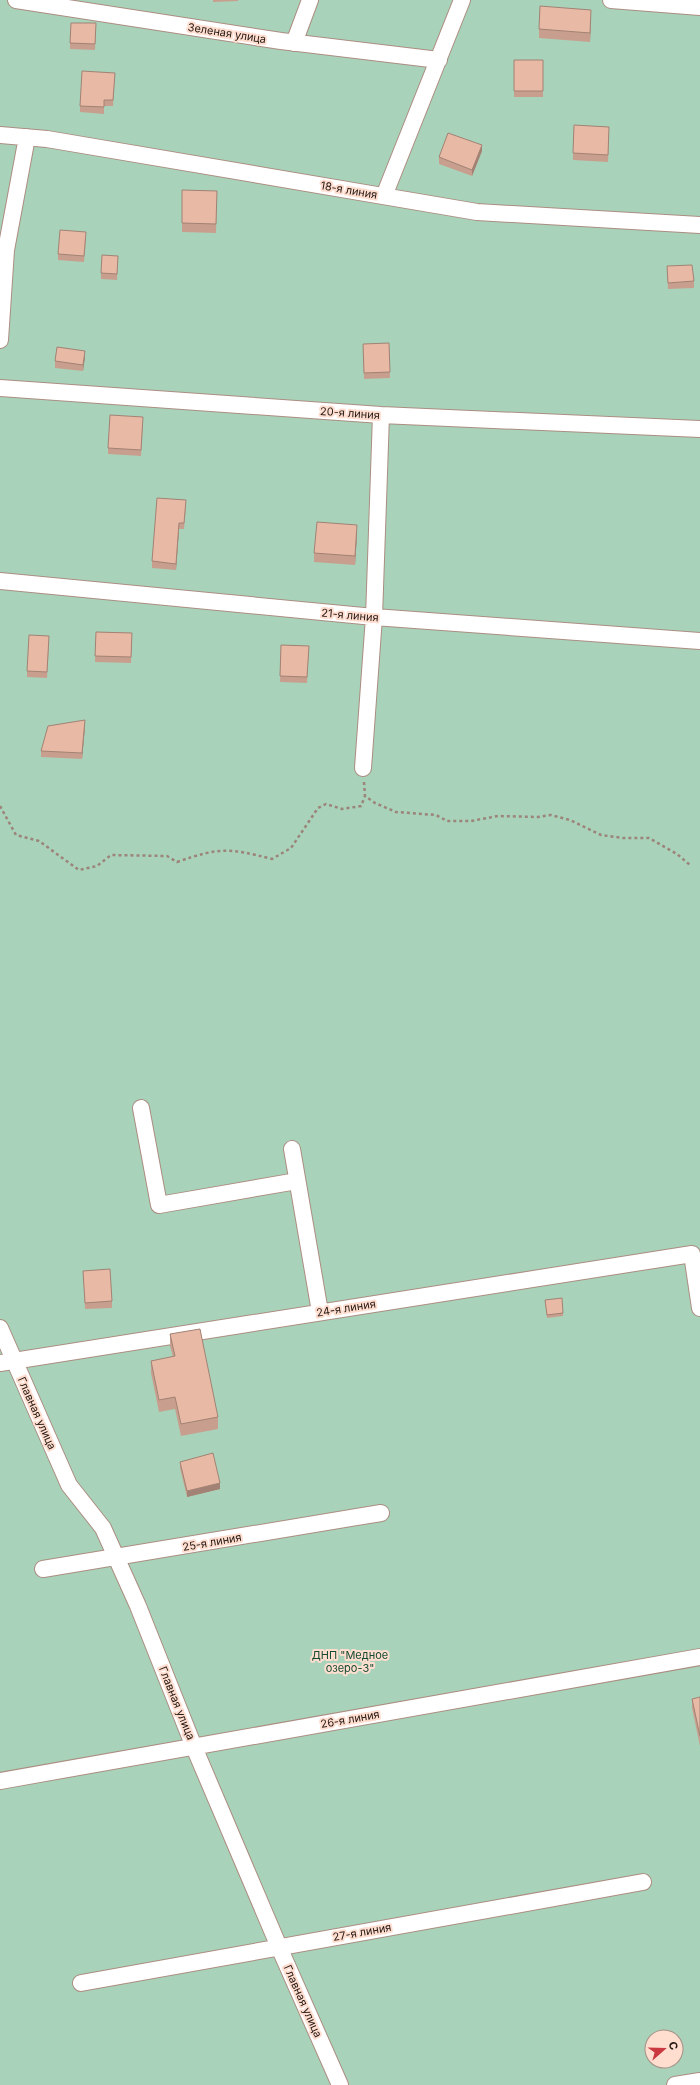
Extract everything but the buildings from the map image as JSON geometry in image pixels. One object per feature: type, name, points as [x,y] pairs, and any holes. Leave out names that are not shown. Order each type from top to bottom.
[{"type":"street","name":"Зеленая улица","points":[[16,0],[294,43],[439,60]]},
{"type":"street","points":[[294,43],[310,0]]},
{"type":"street","points":[[384,196],[462,0]]},
{"type":"street","points":[[611,0],[700,7]]},
{"type":"street","name":"18-я линия","points":[[0,135],[55,140],[477,212],[700,224]]},
{"type":"street","points":[[0,340],[6,250],[27,137]]},
{"type":"street","name":"20-я линия","points":[[0,388],[381,416],[700,429]]},
{"type":"street","points":[[363,768],[374,617],[381,416]]},
{"type":"street","name":"21-я линия","points":[[0,581],[374,617],[700,641]]},
{"type":"street","points":[[141,1108],[159,1205],[297,1181]]},
{"type":"street","points":[[292,1149],[320,1312]]},
{"type":"street","name":"24-я линия","points":[[7,1361],[692,1254],[700,1308]]},
{"type":"street","name":"Главная улица","points":[[0,1328],[7,1361],[69,1485],[103,1528],[138,1606],[194,1747],[279,1947],[340,2085]]},
{"type":"street","name":"25-я линия","points":[[44,1569],[380,1512]]},
{"type":"street","name":"26-я линия","points":[[0,1781],[700,1658]]},
{"type":"street","name":"27-я линия","points":[[81,1983],[643,1882]]},
{"type":"street","points":[[674,2085],[700,2081]]},
{"type":"path","points":[[0,806],[16,835],[39,841],[79,870],[98,866],[111,855],[167,856],[177,862],[211,850],[237,850],[272,859],[291,848],[318,808],[326,804],[342,809],[361,806],[365,796],[363,768]]},
{"type":"path","points":[[365,796],[375,803],[396,812],[436,815],[447,821],[471,821],[498,816],[538,817],[551,815],[570,820],[601,835],[624,838],[649,838],[677,854],[690,865]]},
{"type":"green space","name":"ДНП \"Медное озеро-3\"","points":[[0,0],[700,0],[700,2085],[0,2085]]}]
